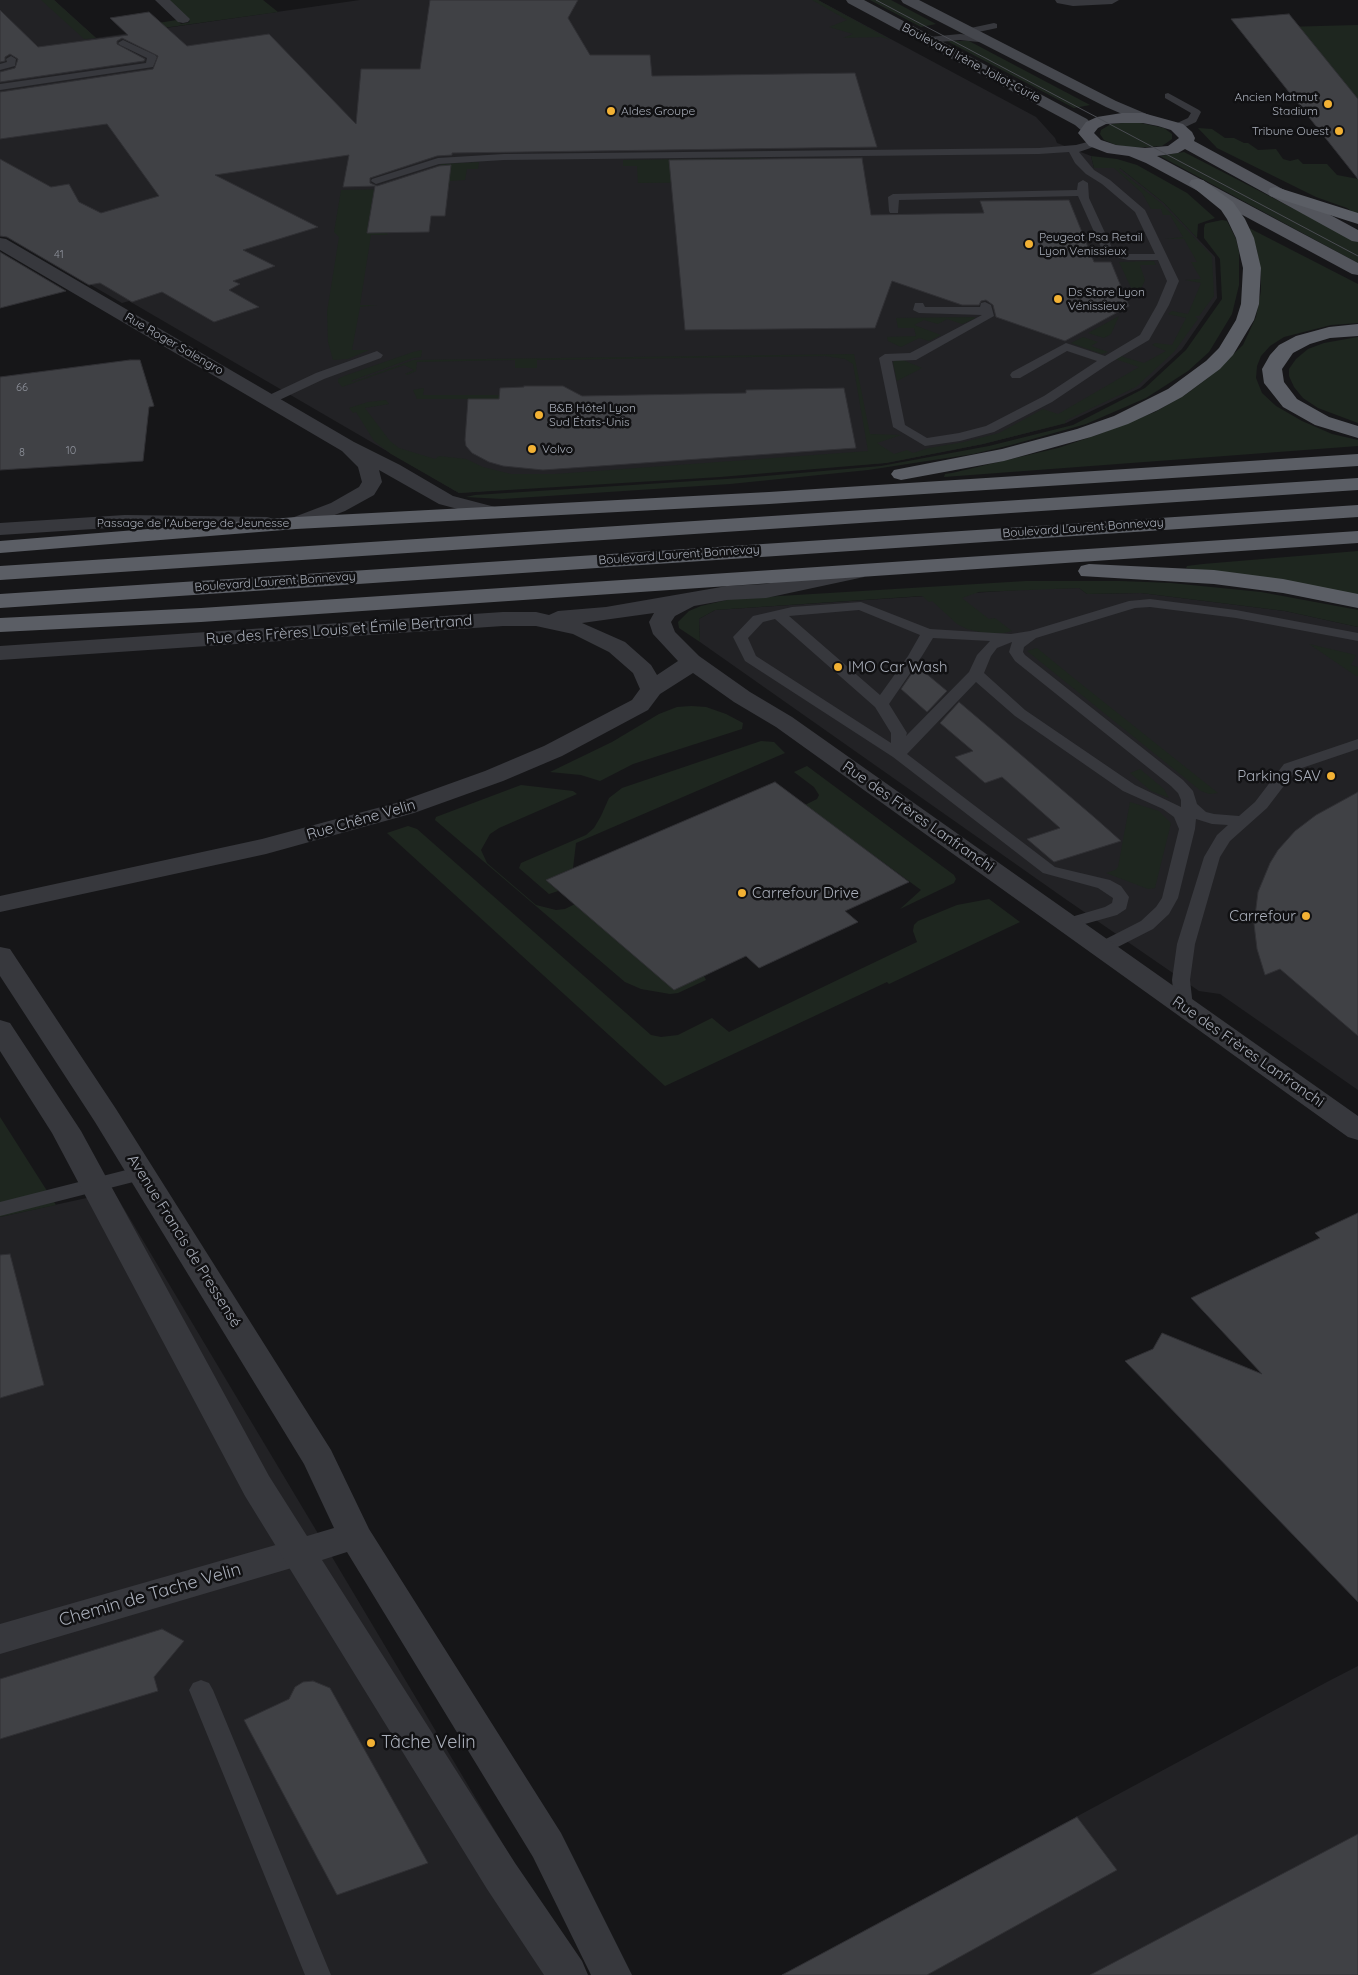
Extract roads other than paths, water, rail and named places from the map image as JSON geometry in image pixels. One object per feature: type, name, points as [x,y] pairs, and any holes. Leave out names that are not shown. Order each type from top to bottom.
[{"type":"highway","points":[[586,506],[856,480],[934,469],[1051,444],[1121,420],[1151,406],[1197,378],[1226,351],[1245,320],[1250,304],[1252,268],[1242,228],[1227,206],[1196,184]]},
{"type":"highway","points":[[1276,192],[1358,220]]},
{"type":"highway","points":[[1358,330],[1329,333],[1303,340],[1286,349],[1277,359],[1272,369],[1274,383],[1290,403],[1322,421],[1358,432]]},
{"type":"highway","points":[[0,547],[296,523],[488,511],[769,498],[1358,460]]},
{"type":"highway","name":"Boulevard Laurent Bonnevay","points":[[0,573],[1358,484]]},
{"type":"highway","name":"Boulevard Laurent Bonnevay","points":[[0,600],[1358,510]]},
{"type":"highway","points":[[0,625],[201,615],[1358,537]]},
{"type":"highway","points":[[925,567],[1158,573],[1214,577],[1283,586],[1358,601]]},
{"type":"main road","name":"Boulevard Irène Joliot-Curie","points":[[853,0],[1081,122],[1088,128]]},
{"type":"main road","name":"Boulevard Irène Joliot-Curie","points":[[908,0],[969,31],[991,33],[1110,104],[1143,118]]},
{"type":"main road","points":[[1143,118],[1177,127],[1184,132],[1187,138],[1184,143],[1179,147],[1162,152],[1135,153],[1113,150],[1095,144],[1086,133],[1088,128],[1097,122],[1112,119],[1143,118]]},
{"type":"main road","points":[[1184,143],[1358,237]]},
{"type":"main road","points":[[1135,153],[1358,270]]},
{"type":"street","points":[[162,0],[183,19]]},
{"type":"street","points":[[1062,0],[1073,2],[1112,0]]},
{"type":"street","name":"Rue Roger Salengro","points":[[0,243],[347,446],[393,469],[446,500],[488,511]]},
{"type":"street","name":"Rue Roger Salengro","points":[[296,523],[338,507],[367,491],[372,482],[368,465],[347,446]]},
{"type":"street","name":"Passage de l'Auberge de Jeunesse","points":[[0,530],[126,521],[296,523]]},
{"type":"street","name":"Rue des Frères Lanfranchi","points":[[863,571],[766,591],[727,593],[686,601],[667,611],[660,622],[664,634],[691,661],[742,697],[784,722],[1358,1130]]},
{"type":"street","points":[[536,619],[606,614],[686,601]]},
{"type":"street","name":"Rue des Frères Louis et Émile Bertrand","points":[[0,652],[503,619],[536,619],[580,629],[617,647],[643,670],[652,689]]},
{"type":"street","name":"Rue Chêne Velin","points":[[0,904],[266,846],[405,808],[494,776],[553,751],[640,704],[652,689],[685,668],[691,661]]},
{"type":"street","name":"Avenue Francis de Pressensé","points":[[0,955],[142,1173],[319,1459],[354,1536],[547,1845],[609,1974]]},
{"type":"street","points":[[0,1029],[66,1131],[257,1486],[501,1876],[568,1975]]},
{"type":"street","points":[[300,1552],[354,1536]]},
{"type":"street","name":"Chemin de Tache Velin","points":[[0,1639],[300,1552]]},
{"type":"lane","points":[[929,40],[991,33]]},
{"type":"lane","points":[[0,88],[150,66],[152,57],[123,43]]},
{"type":"lane","points":[[0,67],[12,64],[11,59]]},
{"type":"lane","points":[[1168,96],[1196,112],[1196,116],[1192,120],[1177,127]]},
{"type":"lane","points":[[376,182],[438,161],[504,157],[637,157],[1039,150],[1077,148],[1095,144]]},
{"type":"lane","points":[[919,305],[919,310],[985,307],[988,316],[912,357],[885,358],[899,427],[925,442],[960,437],[990,429],[1048,399],[1106,360],[1145,337],[1164,305],[1172,281],[1140,210],[1106,182],[1090,172],[1079,161],[1074,152],[1077,148]]},
{"type":"lane","points":[[1090,172],[1082,185],[1083,192],[1108,252],[1128,257],[1160,256]]},
{"type":"lane","points":[[894,212],[893,197],[1083,192]]},
{"type":"lane","points":[[1016,375],[1066,347],[1106,360]]},
{"type":"lane","points":[[269,400],[320,376],[376,355]]},
{"type":"lane","points":[[898,754],[976,674],[984,655],[992,645],[1006,639],[1031,635],[1134,604],[1150,603],[1264,618],[1358,637]]},
{"type":"lane","points":[[1031,635],[1002,638],[928,633],[861,606],[792,611],[758,619],[740,637],[750,658],[898,754],[1049,870],[1104,884],[1116,890],[1121,897],[1120,904],[1111,911],[1094,918],[1067,924]]},
{"type":"lane","points":[[778,614],[881,704],[899,733],[898,754]]},
{"type":"lane","points":[[881,704],[928,633]]},
{"type":"lane","points":[[1031,635],[1017,645],[1016,652],[1020,658],[1177,783],[1185,791],[1189,800],[1187,830],[1170,898],[1163,910],[1147,925],[1102,948]]},
{"type":"lane","points":[[976,674],[1020,713],[1121,783],[1144,796],[1170,806],[1181,815],[1187,830]]},
{"type":"lane","points":[[1184,1007],[1181,980],[1186,944],[1212,857],[1223,838],[1261,805],[1290,767],[1358,744]]},
{"type":"lane","points":[[1190,806],[1200,815],[1212,819],[1241,821]]},
{"type":"lane","points":[[0,1208],[142,1173]]},
{"type":"lane","points":[[201,1690],[318,1975]]},
{"type":"tram line","points":[[876,0],[1358,256]]},
{"type":"place","name":"Ancien Matmut Stadium","points":[[1328,104]]},
{"type":"place","name":"Aldes Groupe","points":[[611,111]]},
{"type":"place","name":"Tribune Ouest","points":[[1339,131]]},
{"type":"place","name":"Peugeot Psa Retail Lyon Venissieux","points":[[1029,244]]},
{"type":"place","name":"Ds Store Lyon Vénissieux","points":[[1058,299]]},
{"type":"place","name":"B&B Hôtel Lyon Sud États-Unis","points":[[539,415]]},
{"type":"place","name":"Volvo","points":[[532,449]]},
{"type":"place","name":"IMO Car Wash","points":[[838,667]]},
{"type":"place","name":"Parking SAV","points":[[1331,776]]},
{"type":"place","name":"Carrefour Drive","points":[[742,893]]},
{"type":"place","name":"Carrefour","points":[[1306,916]]},
{"type":"place","name":"Tâche Velin","points":[[371,1743]]}]
